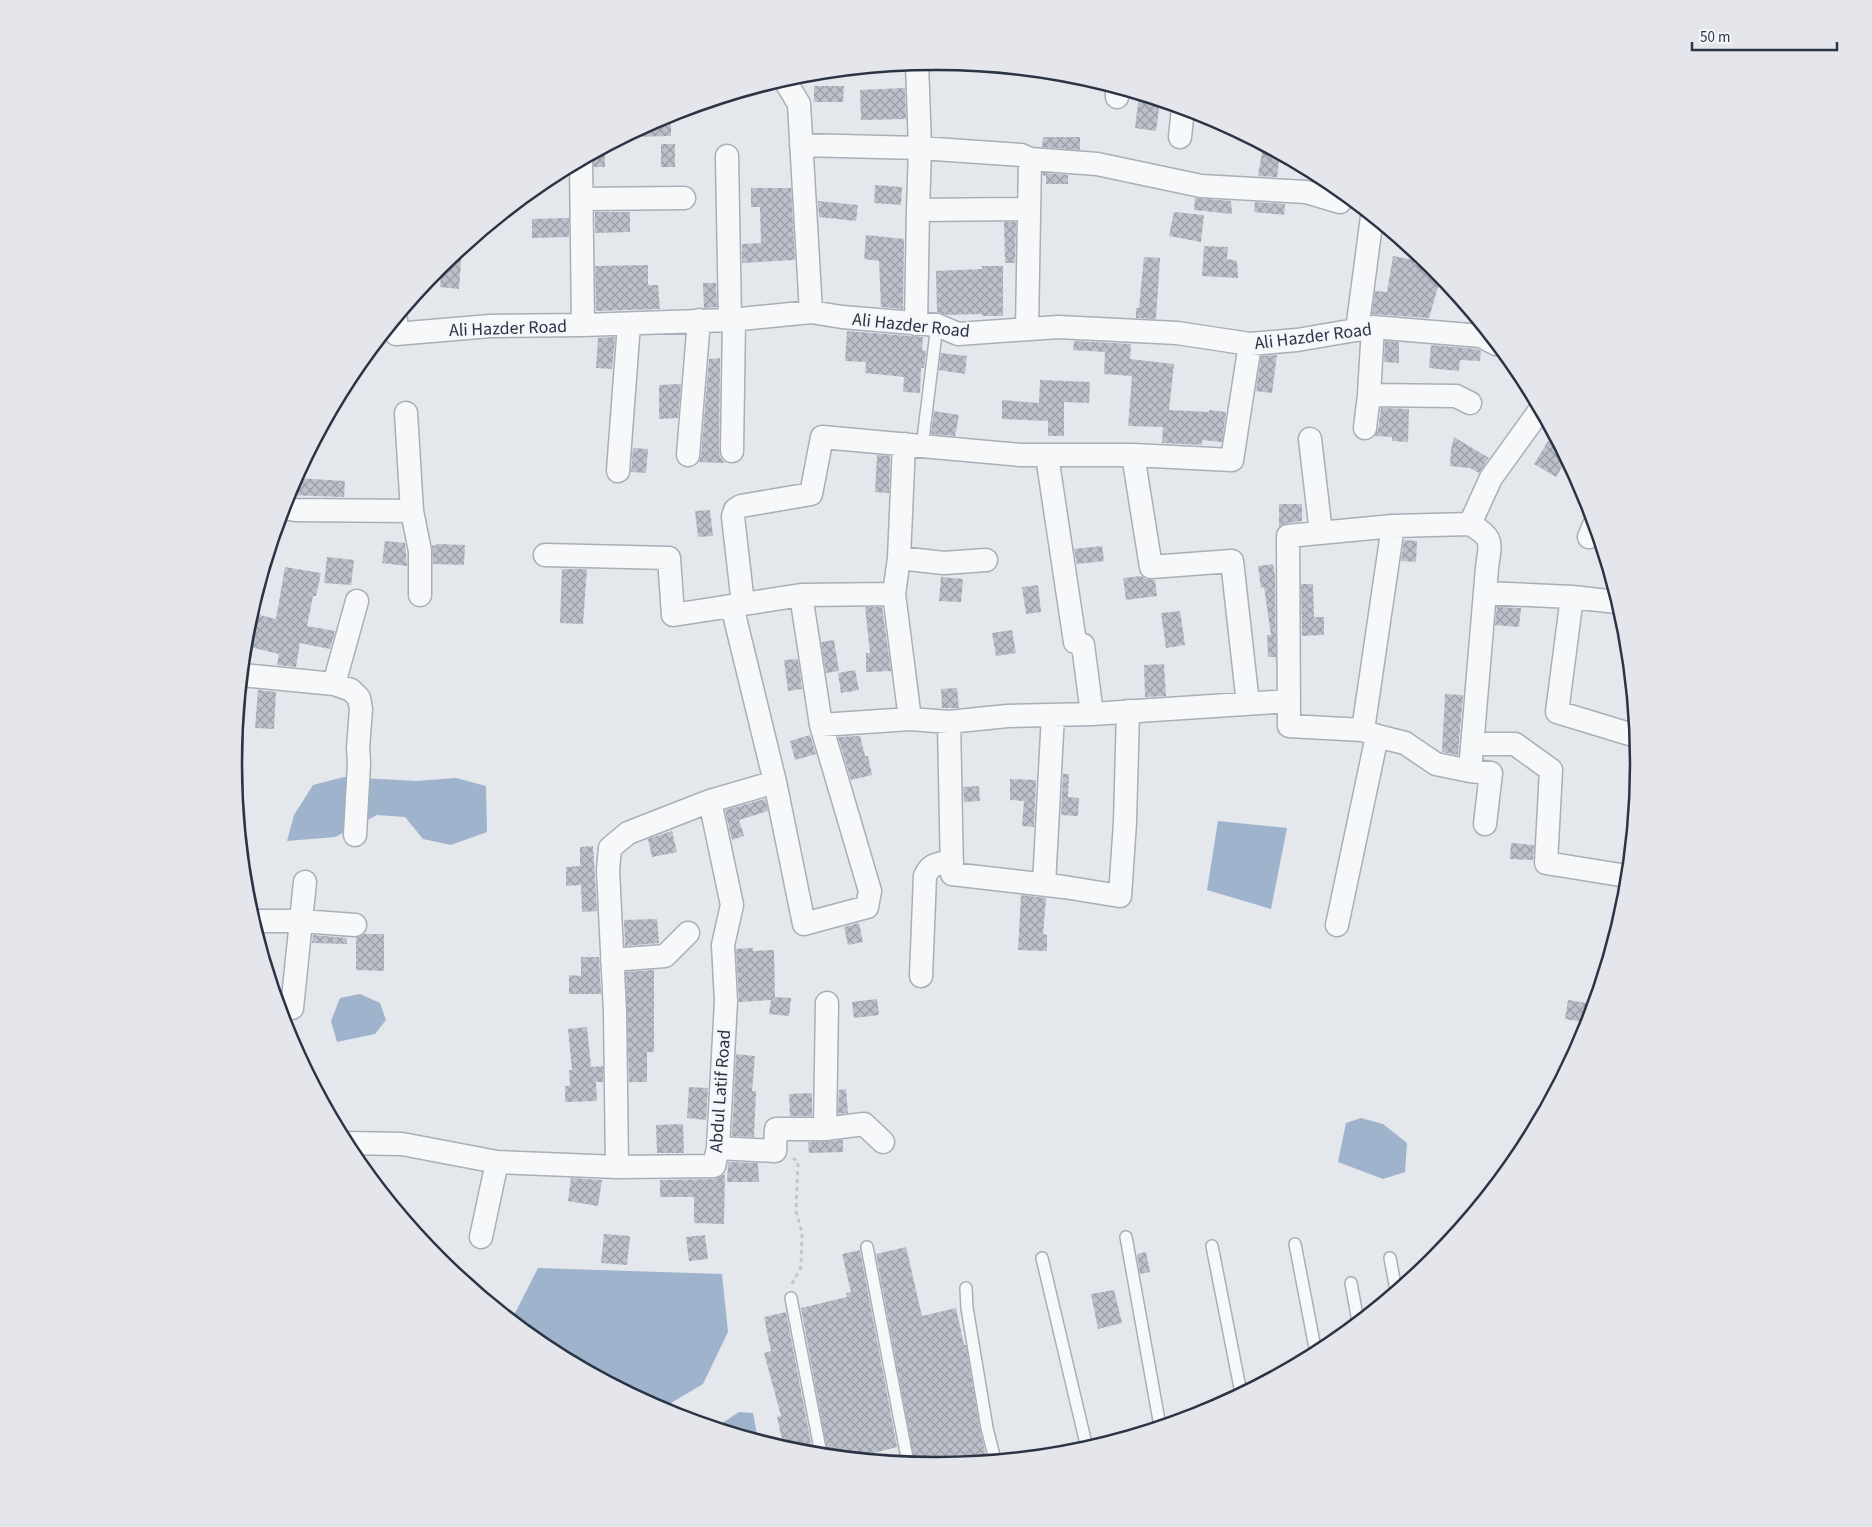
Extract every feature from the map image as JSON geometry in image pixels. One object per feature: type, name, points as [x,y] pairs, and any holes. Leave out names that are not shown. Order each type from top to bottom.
[{"type":"street","points":[[917,70],[920,148],[918,210],[927,325]]},
{"type":"street","points":[[788,86],[799,104],[811,312]]},
{"type":"street","points":[[1180,138],[1182,116]]},
{"type":"street","points":[[801,145],[920,148],[1021,155],[1030,159],[1097,164],[1201,186],[1306,192],[1336,197]]},
{"type":"street","points":[[727,156],[732,320],[732,452]]},
{"type":"street","points":[[1027,329],[1030,159]]},
{"type":"street","points":[[577,171],[582,199],[583,325]]},
{"type":"street","points":[[582,199],[684,198]]},
{"type":"street","points":[[918,210],[1029,209]]},
{"type":"street","points":[[1365,428],[1369,395],[1365,328],[1372,224]]},
{"type":"street","name":"Ali Hazder Road","points":[[396,329],[396,334],[490,326],[732,320],[811,312],[842,317],[927,325],[958,334],[1058,327],[1177,334],[1250,344],[1297,340],[1365,328],[1482,337]]},
{"type":"street","points":[[688,455],[699,320]]},
{"type":"street","points":[[618,471],[629,324]]},
{"type":"street","points":[[801,594],[821,725],[870,891],[867,907],[804,924],[737,605],[735,510],[741,506],[811,494],[822,437],[1047,456],[1133,455],[1232,460],[1250,344]]},
{"type":"street","points":[[1369,395],[1456,396],[1470,404]]},
{"type":"street","points":[[406,413],[412,511],[420,551],[420,595]]},
{"type":"street","points":[[1470,524],[1491,478],[1536,415]]},
{"type":"street","points":[[1310,439],[1321,533]]},
{"type":"street","points":[[910,719],[894,594],[913,446]]},
{"type":"street","points":[[1133,455],[1151,566],[1232,561],[1248,704]]},
{"type":"street","points":[[1047,456],[1074,642],[1083,645],[1092,714]]},
{"type":"street","points":[[291,509],[412,511]]},
{"type":"street","points":[[1470,771],[1490,542],[1486,533],[1470,524],[1393,526],[1288,536],[1289,726],[1370,733],[1405,743],[1436,764],[1470,771],[1490,772],[1485,824]]},
{"type":"street","points":[[1337,925],[1370,733],[1393,526]]},
{"type":"street","points":[[545,554],[669,558],[673,615],[801,594],[894,594]]},
{"type":"street","points":[[899,558],[944,563],[986,560]]},
{"type":"street","points":[[1485,593],[1572,597],[1610,601]]},
{"type":"street","points":[[1572,597],[1557,712],[1629,734]]},
{"type":"street","points":[[334,684],[357,601]]},
{"type":"street","points":[[248,676],[334,684],[350,690],[358,698],[361,709],[358,729],[359,763],[355,835]]},
{"type":"street","points":[[821,725],[910,719],[949,722],[1007,716],[1092,714],[1289,701]]},
{"type":"street","points":[[949,722],[952,874],[1044,884],[1120,896],[1125,822],[1128,711]]},
{"type":"street","points":[[1044,884],[1053,715]]},
{"type":"street","points":[[1473,744],[1515,744],[1551,770],[1546,863],[1620,875]]},
{"type":"street","points":[[617,1167],[608,870],[610,848],[628,833],[710,800],[775,782]]},
{"type":"street","name":"Abdul Latif Road","points":[[355,1143],[402,1144],[496,1162],[617,1167],[714,1166],[718,1148],[726,1001],[723,945],[732,905],[710,800]]},
{"type":"street","points":[[921,976],[925,876],[929,868],[936,864],[952,861]]},
{"type":"street","points":[[292,1008],[305,882]]},
{"type":"street","points":[[261,922],[302,921],[355,926]]},
{"type":"street","points":[[612,960],[665,956],[688,933]]},
{"type":"street","points":[[825,1129],[827,1003]]},
{"type":"street","points":[[718,1148],[775,1151],[776,1128],[825,1129],[864,1124],[883,1142]]},
{"type":"street","points":[[481,1237],[496,1162]]},
{"type":"lane","points":[[913,446],[927,325]]},
{"type":"lane","points":[[1126,1237],[1159,1420]]},
{"type":"lane","points":[[1295,1244],[1314,1344]]},
{"type":"lane","points":[[1212,1246],[1240,1386]]},
{"type":"lane","points":[[867,1247],[907,1456]]},
{"type":"lane","points":[[1042,1258],[1085,1440]]},
{"type":"lane","points":[[1390,1258],[1395,1283]]},
{"type":"lane","points":[[1351,1283],[1357,1315]]},
{"type":"lane","points":[[966,1288],[966,1308],[987,1428],[994,1455]]},
{"type":"lane","points":[[791,1298],[820,1447]]},
{"type":"path","points":[[775,1151],[798,1161],[796,1211],[802,1233],[802,1267],[790,1287],[791,1298]]},
{"type":"water","points":[[344,777],[416,781],[456,778],[486,786],[487,832],[451,845],[423,839],[405,817],[377,815],[335,837],[287,841],[294,815],[313,785]]},
{"type":"water","points":[[1218,821],[1287,828],[1271,909],[1207,890]]},
{"type":"water","points":[[360,994],[380,1003],[386,1020],[375,1034],[337,1042],[331,1021],[340,998]]},
{"type":"water","points":[[1361,1118],[1383,1124],[1407,1143],[1405,1172],[1383,1179],[1338,1162],[1346,1123]]},
{"type":"water","points":[[538,1268],[722,1274],[728,1332],[703,1384],[670,1404],[589,1364],[514,1314]]},
{"type":"water","points":[[739,1412],[753,1413],[757,1433],[722,1423]]},
{"type":"building","points":[[814,86],[844,86],[843,102],[814,102]]},
{"type":"building","points":[[905,88],[906,119],[861,120],[860,90]]},
{"type":"building","points":[[1138,101],[1159,107],[1156,131],[1135,128]]},
{"type":"building","points":[[671,123],[671,136],[641,137]]},
{"type":"building","points":[[1043,137],[1080,137],[1080,150],[1042,147]]},
{"type":"building","points":[[661,144],[675,144],[675,167],[661,167]]},
{"type":"building","points":[[1262,152],[1279,161],[1277,177],[1258,176]]},
{"type":"building","points":[[605,155],[605,167],[594,167],[593,161]]},
{"type":"building","points":[[1043,173],[1068,175],[1068,184],[1046,184],[1046,175],[1043,176]]},
{"type":"building","points":[[875,185],[902,187],[901,205],[874,203]]},
{"type":"building","points":[[751,188],[791,188],[795,260],[742,263],[742,244],[761,243],[760,207],[751,207]]},
{"type":"building","points":[[1195,198],[1231,201],[1232,214],[1194,210]]},
{"type":"building","points":[[818,201],[858,205],[856,221],[819,217]]},
{"type":"building","points":[[1255,202],[1285,204],[1284,215],[1254,212]]},
{"type":"building","points":[[595,212],[630,212],[630,232],[595,233]]},
{"type":"building","points":[[1174,212],[1204,215],[1201,242],[1169,236]]},
{"type":"building","points":[[569,218],[569,237],[532,238],[532,219]]},
{"type":"building","points":[[1004,222],[1016,222],[1015,263],[1005,263]]},
{"type":"building","points":[[866,235],[904,239],[903,309],[881,307],[879,261],[864,259]]},
{"type":"building","points":[[1204,246],[1228,247],[1227,259],[1237,261],[1238,278],[1202,276]]},
{"type":"building","points":[[1393,256],[1412,260],[1414,264],[1418,265],[1438,286],[1429,318],[1372,314],[1375,291],[1387,292]]},
{"type":"building","points":[[1144,257],[1160,258],[1156,319],[1136,318],[1136,308],[1139,308]]},
{"type":"building","points":[[461,259],[459,289],[440,287],[441,279]]},
{"type":"building","points":[[648,265],[648,285],[658,285],[660,309],[596,311],[595,266]]},
{"type":"building","points":[[982,266],[1003,266],[1003,316],[982,316],[982,314],[947,315],[937,312],[936,271],[982,269]]},
{"type":"building","points":[[703,283],[716,283],[717,307],[704,308]]},
{"type":"building","points":[[847,331],[923,337],[922,350],[926,351],[924,368],[921,368],[920,393],[903,392],[904,377],[865,373],[866,362],[845,361]]},
{"type":"building","points":[[615,337],[612,369],[596,368],[598,338]]},
{"type":"building","points":[[1074,341],[1131,344],[1130,359],[1174,364],[1169,410],[1226,412],[1222,442],[1202,440],[1202,445],[1162,443],[1163,427],[1128,426],[1132,376],[1104,374],[1105,352],[1073,350]]},
{"type":"building","points":[[1385,341],[1399,342],[1399,363],[1384,362]]},
{"type":"building","points":[[1431,345],[1477,349],[1481,351],[1480,361],[1460,360],[1459,371],[1429,368]]},
{"type":"building","points":[[941,353],[967,356],[965,374],[939,370]]},
{"type":"building","points":[[1277,355],[1272,393],[1256,391],[1261,356]]},
{"type":"building","points":[[720,358],[719,451],[720,457],[725,463],[699,462],[709,359]]},
{"type":"building","points":[[1040,380],[1090,382],[1089,403],[1064,402],[1064,436],[1048,436],[1048,421],[1002,419],[1002,400],[1039,403]]},
{"type":"building","points":[[681,384],[678,418],[659,419],[659,385]]},
{"type":"building","points":[[1381,408],[1409,409],[1408,442],[1392,441],[1392,437],[1375,436],[1378,430]]},
{"type":"building","points":[[934,411],[959,415],[955,436],[931,434]]},
{"type":"building","points":[[1454,437],[1489,458],[1479,473],[1470,468],[1450,466]]},
{"type":"building","points":[[1548,441],[1562,466],[1556,477],[1534,464]]},
{"type":"building","points":[[633,448],[648,449],[646,473],[631,472]]},
{"type":"building","points":[[877,455],[890,456],[889,493],[875,492]]},
{"type":"building","points":[[304,478],[345,481],[344,497],[296,495]]},
{"type":"building","points":[[1279,504],[1302,504],[1302,521],[1287,523],[1279,527]]},
{"type":"building","points":[[710,510],[713,536],[698,537],[695,511]]},
{"type":"building","points":[[1404,540],[1417,541],[1416,562],[1401,561]]},
{"type":"building","points":[[385,541],[405,543],[407,566],[382,563]]},
{"type":"building","points":[[436,544],[465,545],[464,565],[433,564],[432,545],[436,546]]},
{"type":"building","points":[[1102,546],[1104,561],[1077,564],[1074,549]]},
{"type":"building","points":[[327,557],[354,560],[351,585],[324,583]]},
{"type":"building","points":[[1273,564],[1275,576],[1276,660],[1275,657],[1268,657],[1267,635],[1271,635],[1264,587],[1261,588],[1258,566]]},
{"type":"building","points":[[285,567],[321,573],[316,596],[313,596],[307,626],[335,631],[330,649],[300,643],[296,667],[277,665],[279,654],[252,648],[259,615],[276,619]]},
{"type":"building","points":[[562,569],[587,569],[583,624],[560,623]]},
{"type":"building","points":[[1142,576],[1146,579],[1155,580],[1157,596],[1126,600],[1123,578]]},
{"type":"building","points":[[941,577],[963,579],[961,602],[939,601]]},
{"type":"building","points":[[1301,584],[1313,584],[1314,617],[1324,617],[1324,635],[1302,636]]},
{"type":"building","points":[[1038,585],[1041,612],[1026,614],[1022,587]]},
{"type":"building","points":[[865,607],[882,607],[891,671],[866,672],[866,653],[870,653]]},
{"type":"building","points":[[1497,607],[1521,608],[1519,627],[1495,625]]},
{"type":"building","points":[[1180,611],[1185,645],[1166,648],[1161,613]]},
{"type":"building","points":[[1012,630],[1016,653],[996,656],[992,633]]},
{"type":"building","points":[[834,640],[839,671],[826,673],[821,642]]},
{"type":"building","points":[[798,659],[802,689],[788,691],[784,660]]},
{"type":"building","points":[[1164,664],[1166,696],[1145,697],[1144,665]]},
{"type":"building","points":[[855,670],[859,690],[841,693],[838,673]]},
{"type":"building","points":[[957,688],[959,708],[942,708],[941,689]]},
{"type":"building","points":[[258,690],[276,692],[274,729],[255,728]]},
{"type":"building","points":[[1445,694],[1463,695],[1458,755],[1442,752]]},
{"type":"building","points":[[810,735],[816,754],[795,760],[790,741]]},
{"type":"building","points":[[860,736],[865,756],[868,756],[872,775],[851,780],[838,737]]},
{"type":"building","points":[[1063,774],[1069,774],[1068,797],[1079,798],[1078,816],[1061,815]]},
{"type":"building","points":[[1010,779],[1036,780],[1034,827],[1022,826],[1024,801],[1010,800]]},
{"type":"building","points":[[979,786],[980,801],[964,802],[963,787]]},
{"type":"building","points":[[765,799],[768,811],[739,820],[744,836],[732,840],[725,810]]},
{"type":"building","points":[[672,831],[677,852],[652,857],[648,839]]},
{"type":"building","points":[[1511,843],[1534,845],[1533,860],[1510,859]]},
{"type":"building","points":[[593,846],[597,911],[582,912],[581,885],[566,886],[566,867],[580,866],[580,847]]},
{"type":"building","points":[[1021,895],[1046,898],[1043,934],[1047,935],[1047,951],[1018,950]]},
{"type":"building","points":[[657,919],[659,943],[625,946],[624,920]]},
{"type":"building","points":[[859,923],[863,942],[848,945],[844,927]]},
{"type":"building","points":[[365,934],[384,934],[384,971],[356,970],[356,938]]},
{"type":"building","points":[[313,935],[347,938],[347,944],[312,943]]},
{"type":"building","points":[[753,948],[753,951],[774,950],[775,997],[791,998],[789,1016],[769,1014],[771,1000],[739,1002],[736,949]]},
{"type":"building","points":[[581,957],[599,957],[601,994],[569,994],[569,975],[581,976]]},
{"type":"building","points":[[654,970],[654,1052],[647,1052],[647,1082],[629,1082],[626,972]]},
{"type":"building","points":[[877,999],[879,1015],[854,1018],[852,1002]]},
{"type":"building","points":[[1568,1000],[1587,1003],[1580,1022],[1565,1019]]},
{"type":"building","points":[[587,1027],[591,1067],[603,1066],[603,1082],[596,1082],[597,1101],[565,1102],[565,1086],[570,1086],[569,1070],[572,1070],[568,1029]]},
{"type":"building","points":[[736,1054],[755,1056],[752,1091],[756,1091],[754,1137],[732,1136]]},
{"type":"building","points":[[689,1087],[708,1088],[706,1120],[687,1118]]},
{"type":"building","points":[[846,1089],[848,1113],[838,1114],[839,1090]]},
{"type":"building","points":[[812,1093],[812,1116],[790,1116],[789,1094]]},
{"type":"building","points":[[683,1124],[684,1153],[657,1153],[656,1125]]},
{"type":"building","points":[[843,1140],[843,1152],[809,1153],[808,1142]]},
{"type":"building","points":[[728,1162],[758,1163],[759,1182],[727,1182]]},
{"type":"building","points":[[725,1175],[724,1224],[694,1223],[694,1197],[660,1197],[660,1180],[714,1179]]},
{"type":"building","points":[[571,1178],[602,1180],[598,1206],[568,1201]]},
{"type":"building","points":[[604,1234],[630,1236],[627,1265],[601,1263]]},
{"type":"building","points":[[705,1235],[708,1259],[689,1261],[686,1237]]},
{"type":"building","points":[[906,1247],[922,1316],[956,1308],[964,1345],[966,1345],[986,1455],[914,1457],[876,1254]]},
{"type":"building","points":[[860,1250],[897,1447],[871,1454],[827,1448],[801,1308],[847,1297],[846,1293],[851,1292],[842,1254]]},
{"type":"building","points":[[1146,1252],[1150,1272],[1140,1274],[1137,1254]]},
{"type":"building","points":[[1114,1290],[1122,1323],[1098,1329],[1091,1294]]},
{"type":"building","points":[[786,1312],[811,1446],[782,1439],[777,1417],[781,1416],[764,1353],[771,1351],[764,1317]]}]
